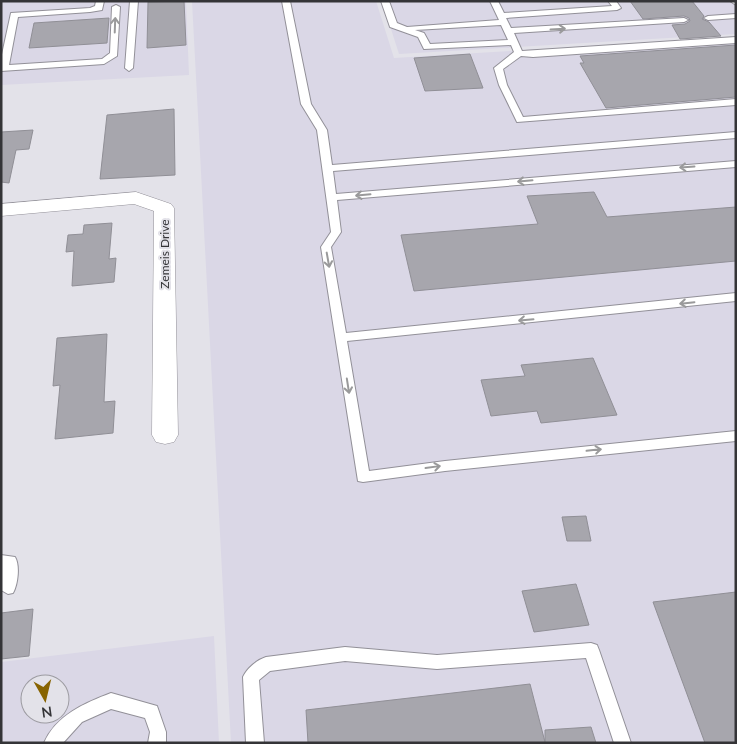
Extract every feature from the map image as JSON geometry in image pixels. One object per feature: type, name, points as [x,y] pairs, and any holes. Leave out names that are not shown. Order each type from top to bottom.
[{"type":"street","name":"Zemeis Drive","points":[[1,210],[136,198],[164,208],[165,434]]},
{"type":"lane","points":[[286,1],[306,104],[322,130],[336,232],[326,247],[363,477],[445,466],[736,436]]},
{"type":"lane","points":[[385,1],[393,25],[421,35],[427,47],[515,42]]},
{"type":"lane","points":[[494,1],[519,53]]},
{"type":"lane","points":[[506,23],[617,8],[612,1]]},
{"type":"lane","points":[[116,7],[114,54],[104,61],[3,68],[14,15],[99,5],[116,7],[134,4],[129,68]]},
{"type":"lane","points":[[708,18],[736,16]]},
{"type":"lane","points":[[400,29],[506,23],[684,20]]},
{"type":"lane","points":[[736,40],[533,54],[519,53],[498,68],[503,85],[520,120],[736,102]]},
{"type":"lane","points":[[328,168],[736,135]]},
{"type":"lane","points":[[332,197],[736,164]]},
{"type":"lane","points":[[341,338],[736,297]]},
{"type":"lane","points":[[1,562],[10,561],[8,588]]},
{"type":"lane","points":[[255,743],[251,677],[266,664],[345,654],[437,662],[591,650],[623,743]]},
{"type":"lane","points":[[52,743],[76,716],[111,701],[151,712],[158,732],[157,743]]},
{"type":"shaded area","points":[[1,1],[186,1],[189,75],[1,85]]},
{"type":"shaded area","points":[[192,1],[376,1],[394,58],[736,37],[736,743],[231,743]]},
{"type":"shaded area","points":[[382,1],[736,1],[736,34],[399,54]]},
{"type":"shaded area","points":[[214,636],[219,743],[1,743],[1,662]]},
{"type":"building","points":[[184,1],[186,45],[147,48],[148,2]]},
{"type":"building","points":[[630,1],[692,1],[704,16],[702,19],[709,22],[721,36],[680,39],[672,25],[685,24],[690,21],[689,18],[684,16],[643,19]]},
{"type":"building","points":[[109,18],[107,43],[29,48],[34,23]]},
{"type":"building","points":[[736,45],[736,97],[606,108],[580,63],[584,63],[580,56]]},
{"type":"building","points":[[470,54],[483,88],[425,91],[414,58]]},
{"type":"building","points":[[174,109],[175,175],[100,179],[107,115]]},
{"type":"building","points":[[33,130],[29,149],[16,150],[9,183],[1,182],[1,132]]},
{"type":"building","points":[[594,192],[607,217],[736,207],[736,261],[414,291],[401,235],[538,224],[527,196]]},
{"type":"building","points":[[112,223],[109,259],[116,258],[114,282],[72,286],[74,251],[66,252],[68,235],[83,234],[84,225]]},
{"type":"building","points":[[107,334],[104,402],[115,401],[113,433],[55,439],[60,385],[53,386],[57,338]]},
{"type":"building","points":[[593,358],[617,415],[541,423],[537,411],[491,416],[481,380],[525,376],[521,365]]},
{"type":"building","points":[[586,516],[591,541],[567,541],[562,517]]},
{"type":"building","points":[[576,584],[589,625],[534,632],[522,591]]},
{"type":"building","points":[[736,592],[736,743],[705,743],[653,602]]},
{"type":"building","points":[[33,609],[29,656],[1,659],[1,613]]},
{"type":"building","points":[[530,684],[545,742],[545,730],[591,727],[596,743],[308,743],[306,710]]}]
